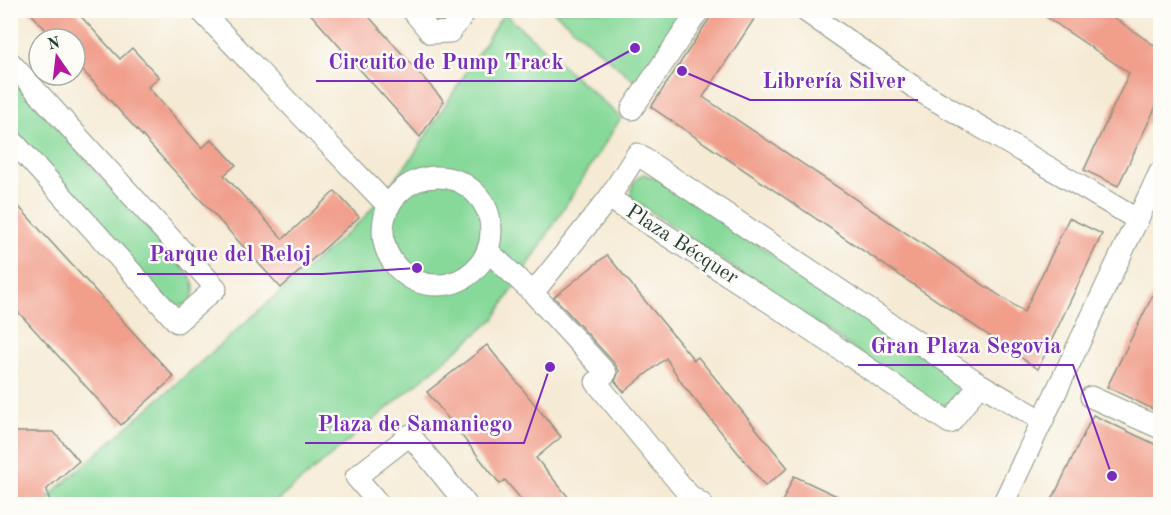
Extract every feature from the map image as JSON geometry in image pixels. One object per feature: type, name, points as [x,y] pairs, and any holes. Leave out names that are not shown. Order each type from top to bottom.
[{"type":"street","points":[[200,10],[389,207]]},
{"type":"street","points":[[412,10],[431,33],[450,32],[467,10]]},
{"type":"street","points":[[632,109],[699,10]]},
{"type":"street","points":[[804,10],[918,90],[1138,220]]},
{"type":"street","points":[[10,62],[216,288],[177,322],[10,138]]},
{"type":"street","name":"Plaza Bécquer","points":[[980,384],[950,423],[609,198],[637,154],[980,384],[1043,421]]},
{"type":"street","points":[[1003,504],[1161,172]]},
{"type":"street","points":[[439,177],[456,180],[471,189],[483,201],[490,217],[492,234],[488,251],[475,270],[455,282],[440,285],[425,284],[410,278],[397,267],[388,254],[383,238],[384,222],[389,207],[396,195],[407,186],[422,179],[439,177]]},
{"type":"street","points":[[533,293],[609,198]]},
{"type":"street","points":[[488,251],[533,293],[606,373],[596,382],[689,495],[702,504]]},
{"type":"street","points":[[1091,397],[1161,428]]},
{"type":"street","points":[[379,504],[356,477],[410,435],[466,504]]},
{"type":"green space","points":[[422,11],[457,11],[452,18],[439,23]]},
{"type":"green space","points":[[553,11],[699,11],[640,86]]},
{"type":"green space","points":[[504,13],[621,118],[494,319],[273,504],[40,504],[365,217],[413,156]]},
{"type":"green space","points":[[10,76],[187,272],[194,288],[189,304],[177,306],[167,301],[11,127]]},
{"type":"green space","points":[[643,174],[663,181],[962,382],[961,400],[950,405],[935,404],[632,199],[633,185]]},
{"type":"building","points":[[28,10],[75,10],[120,59],[132,48],[159,77],[148,87],[202,148],[212,139],[236,165],[224,175],[283,239],[335,191],[359,217],[281,288],[87,75],[87,27],[43,27]]},
{"type":"building","points":[[307,10],[363,10],[444,101],[420,137]]},
{"type":"building","points":[[715,10],[760,10],[703,97],[1024,312],[1069,218],[1102,234],[1038,369],[651,107]]},
{"type":"building","points":[[1036,10],[1103,10],[1161,52],[1161,96],[1118,186],[1084,170],[1129,73]]},
{"type":"building","points":[[10,197],[174,377],[121,425],[10,303]]},
{"type":"building","points":[[607,255],[694,360],[698,357],[788,468],[765,486],[683,385],[666,358],[624,392],[615,381],[619,371],[615,364],[554,297]]},
{"type":"building","points":[[1161,279],[1161,413],[1107,387]]},
{"type":"building","points":[[487,345],[561,437],[536,458],[574,504],[525,504],[505,480],[500,484],[427,392]]},
{"type":"building","points":[[1093,415],[1161,447],[1161,504],[1050,504]]},
{"type":"building","points":[[10,432],[54,432],[79,461],[47,489],[50,504],[36,502],[10,504]]},
{"type":"building","points":[[794,476],[854,504],[781,504]]},
{"type":"place","name":"Circuito de Pump Track","points":[[635,48]]},
{"type":"place","name":"Librería Silver","points":[[682,71]]},
{"type":"place","name":"Parque del Reloj","points":[[417,268]]},
{"type":"place","name":"Plaza de Samaniego","points":[[550,367]]},
{"type":"place","name":"Gran Plaza Segovia","points":[[1112,476]]}]
